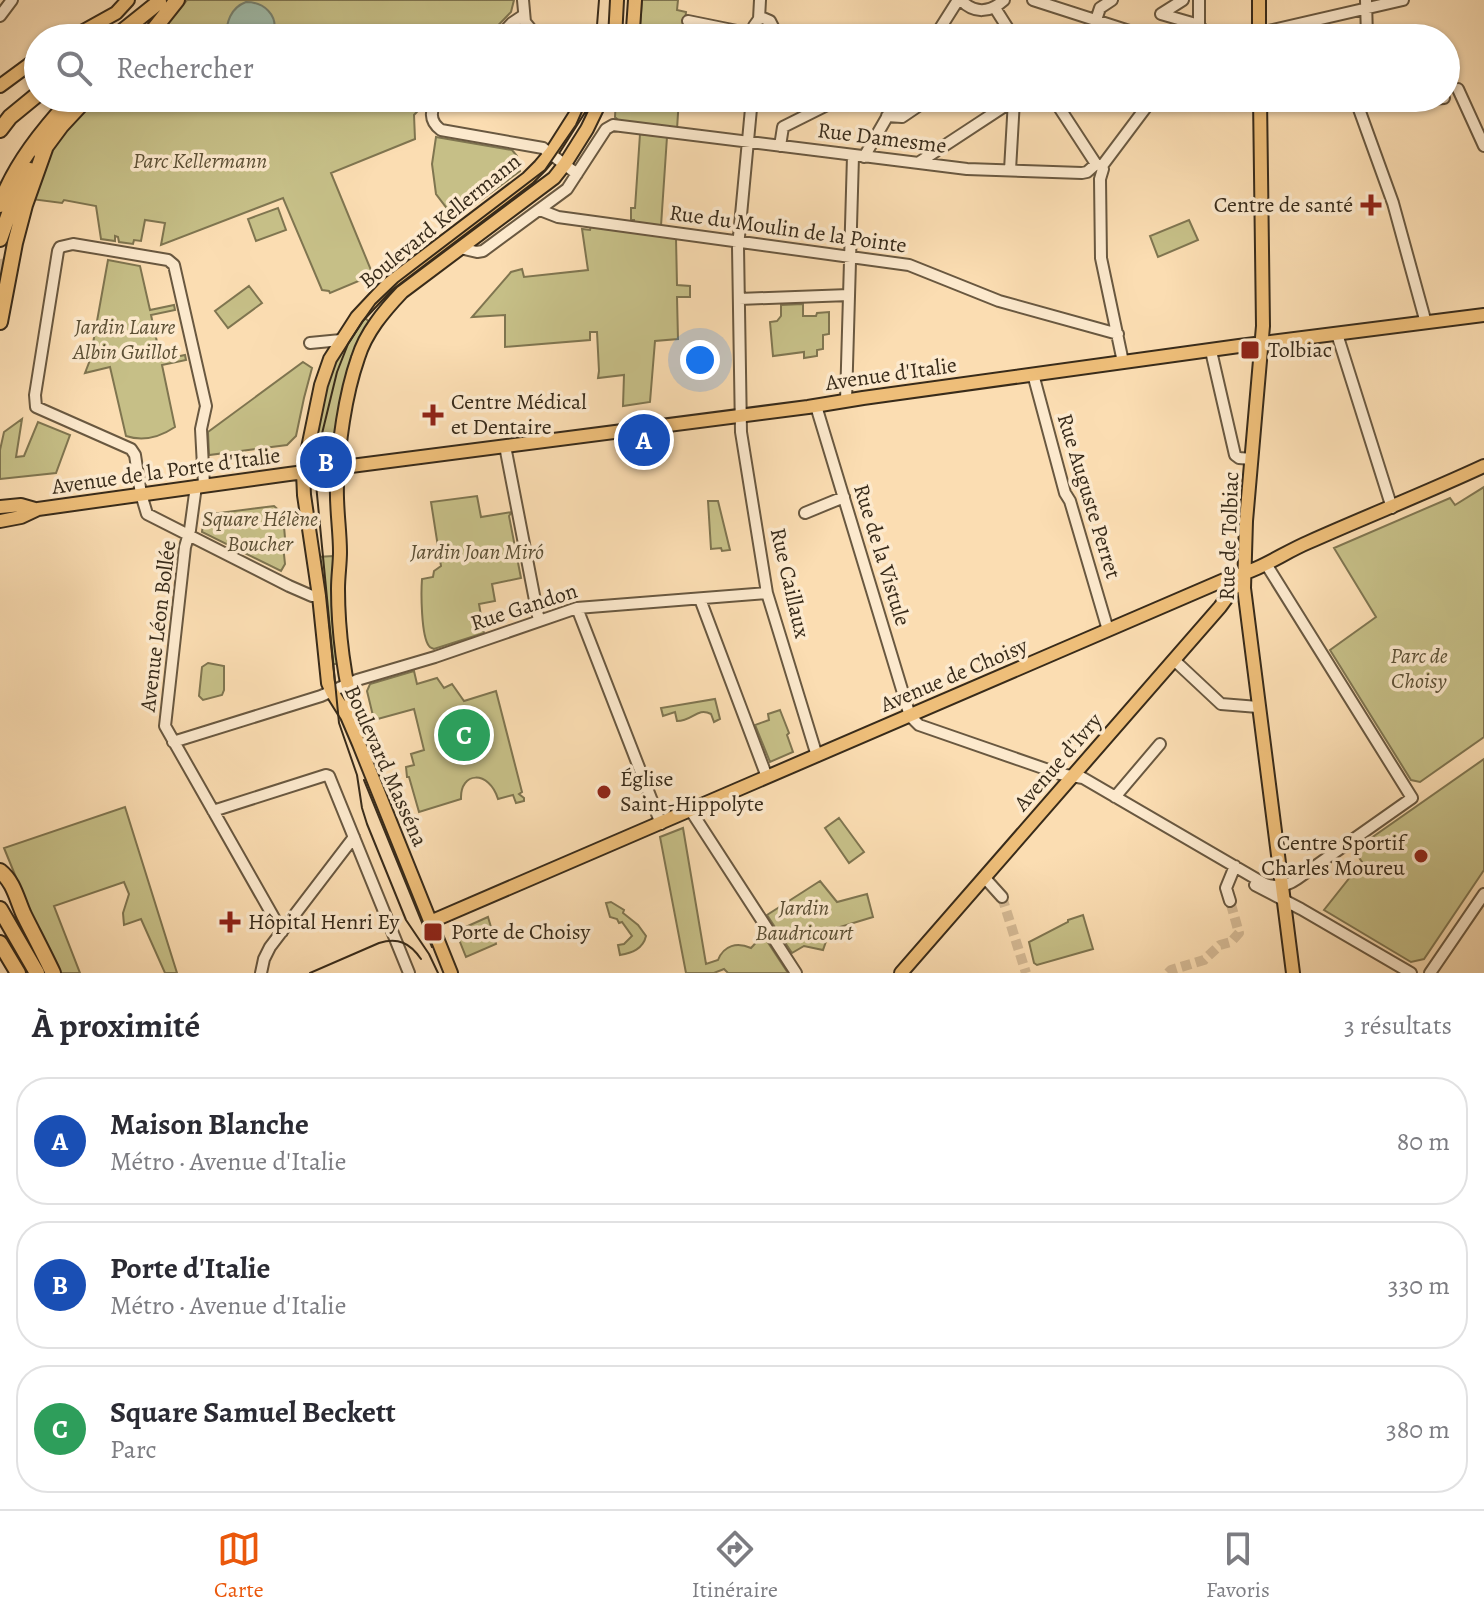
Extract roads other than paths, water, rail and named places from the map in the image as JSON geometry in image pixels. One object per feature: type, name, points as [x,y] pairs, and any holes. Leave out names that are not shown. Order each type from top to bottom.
[{"type":"highway","points":[[158,24],[177,0]]},
{"type":"highway","points":[[131,24],[160,1]]},
{"type":"highway","points":[[141,24],[160,1]]},
{"type":"highway","points":[[0,130],[24,106]]},
{"type":"highway","points":[[0,205],[31,147],[60,112]]},
{"type":"highway","points":[[0,239],[12,205],[34,163],[74,112]]},
{"type":"highway","points":[[0,322],[15,243],[46,146]]},
{"type":"highway","points":[[0,871],[8,878],[53,973]]},
{"type":"highway","points":[[0,909],[37,973]]},
{"type":"highway","points":[[0,943],[18,973]]},
{"type":"main road","points":[[96,24],[116,13],[128,0]]},
{"type":"main road","points":[[616,24],[617,0]]},
{"type":"main road","points":[[633,24],[635,0]]},
{"type":"main road","points":[[1259,0],[1259,24]]},
{"type":"main road","points":[[0,86],[24,68]]},
{"type":"main road","name":"Boulevard Kellermann","points":[[303,472],[324,375],[341,340],[357,317],[387,285],[528,178],[585,112]]},
{"type":"main road","name":"Boulevard Kellermann","points":[[338,468],[340,443],[358,356],[389,306],[402,292],[547,183],[565,164],[587,129],[592,112]]},
{"type":"main road","name":"Rue de Tolbiac","points":[[1260,112],[1262,344],[1246,521],[1245,602],[1293,973]]},
{"type":"main road","name":"Avenue d'Italie","points":[[303,472],[1484,315]]},
{"type":"main road","name":"Avenue de Choisy","points":[[434,921],[1244,574],[1284,553],[1484,466]]},
{"type":"main road","name":"Boulevard Masséna","points":[[338,468],[338,600],[347,684],[358,724],[451,973]]},
{"type":"main road","name":"Boulevard Masséna","points":[[303,472],[332,692],[347,716],[459,973]]},
{"type":"main road","name":"Avenue de la Porte d'Italie","points":[[0,521],[21,517],[35,509],[303,472]]},
{"type":"main road","name":"Avenue de la Porte d'Italie","points":[[0,507],[21,505],[35,509]]},
{"type":"main road","name":"Avenue d'Ivry","points":[[901,973],[1220,607],[1244,574]]},
{"type":"street","points":[[0,16],[12,0]]},
{"type":"street","points":[[523,0],[527,24]]},
{"type":"street","points":[[759,19],[760,0]]},
{"type":"street","points":[[943,24],[959,0],[978,11],[995,8],[1004,0]]},
{"type":"street","points":[[1033,0],[1108,24]]},
{"type":"street","points":[[1096,20],[1100,8],[1112,0]]},
{"type":"street","points":[[1183,0],[1158,13],[1196,24]]},
{"type":"street","points":[[1199,0],[1199,24]]},
{"type":"street","points":[[1299,24],[1366,4],[1403,0]]},
{"type":"street","points":[[1366,4],[1367,24]]},
{"type":"street","points":[[995,8],[1005,24]]},
{"type":"street","points":[[511,24],[524,15]]},
{"type":"street","points":[[755,24],[759,19],[767,19],[772,24]]},
{"type":"street","points":[[688,21],[703,24]]},
{"type":"street","points":[[1460,95],[1484,146]]},
{"type":"street","points":[[431,112],[434,124],[441,130],[543,148],[577,174]]},
{"type":"street","name":"Rue Caillaux","points":[[751,112],[738,241],[743,447],[767,593],[817,756]]},
{"type":"street","points":[[780,146],[783,127],[813,112]]},
{"type":"street","points":[[846,401],[850,256],[858,156],[889,112]]},
{"type":"street","points":[[887,116],[902,117],[909,112]]},
{"type":"street","points":[[918,163],[995,112]]},
{"type":"street","points":[[1010,170],[1014,112]]},
{"type":"street","points":[[1062,112],[1100,169],[1101,258],[1123,362]]},
{"type":"street","points":[[1100,169],[1143,112]]},
{"type":"street","points":[[1360,112],[1393,203],[1426,323]]},
{"type":"street","name":"Rue Damesme","points":[[613,125],[967,169],[1086,172],[1100,169]]},
{"type":"street","name":"Boulevard Kellermann","points":[[460,248],[483,251],[567,189],[606,129],[613,125]]},
{"type":"street","name":"Rue du Moulin de la Pointe","points":[[540,210],[558,217],[909,265],[999,301],[1118,334]]},
{"type":"street","name":"Avenue Léon Bollée","points":[[141,494],[135,455],[131,449],[39,409],[34,402],[58,251],[64,245],[168,260],[174,265],[206,406],[201,423],[200,486],[185,547],[165,722],[173,742],[282,932]]},
{"type":"street","points":[[739,299],[849,295]]},
{"type":"street","points":[[1337,334],[1392,508]]},
{"type":"street","points":[[310,343],[341,340]]},
{"type":"street","points":[[1211,351],[1235,455],[1252,459]]},
{"type":"street","name":"Rue Auguste Perret","points":[[1033,374],[1065,493],[1108,630]]},
{"type":"street","name":"Rue de la Vistule","points":[[816,406],[910,716]]},
{"type":"street","points":[[505,446],[539,621]]},
{"type":"street","points":[[141,494],[147,514],[289,586],[319,596]]},
{"type":"street","points":[[805,513],[844,497]]},
{"type":"street","points":[[1233,869],[1265,884],[1282,886],[1297,879],[1412,798],[1266,564]]},
{"type":"street","name":"Rue Gandon","points":[[173,742],[332,692],[347,684],[577,608],[767,593]]},
{"type":"street","points":[[700,599],[767,777]]},
{"type":"street","points":[[577,608],[661,824]]},
{"type":"street","points":[[1174,660],[1219,703],[1258,707]]},
{"type":"street","points":[[910,716],[919,725],[1060,774],[1083,778],[1157,819],[1284,900],[1411,973]]},
{"type":"street","points":[[1115,797],[1160,744]]},
{"type":"street","points":[[213,811],[326,775],[331,779],[409,973]]},
{"type":"street","points":[[691,811],[796,973]]},
{"type":"street","points":[[261,973],[267,953],[354,837]]},
{"type":"street","points":[[1230,901],[1226,888],[1233,869]]},
{"type":"street","points":[[984,877],[1002,897]]},
{"type":"street","points":[[1430,973],[1484,894]]},
{"type":"tunnel","points":[[0,259],[5,288]]},
{"type":"tunnel","points":[[1002,897],[1026,973]]},
{"type":"tunnel","points":[[1168,973],[1204,960],[1239,933],[1230,901]]},
{"type":"tram line","points":[[597,24],[599,0]]},
{"type":"tram line","points":[[438,973],[406,920],[367,824],[357,775],[339,723],[316,484],[319,446],[337,372],[348,344],[375,304],[398,282],[545,170],[582,112]]},
{"type":"tram line","points":[[364,780],[432,947]]},
{"type":"tram line","points":[[310,973],[386,941],[403,943],[421,959]]},
{"type":"place","name":"Centre de santé","points":[[1371,205]]},
{"type":"place","name":"Tolbiac","points":[[1250,350]]},
{"type":"place","name":"Centre Médical et Dentaire","points":[[433,415]]},
{"type":"place","name":"Maison Blanche","points":[[644,440]]},
{"type":"place","name":"Porte d'Italie","points":[[326,462]]},
{"type":"place","name":"Square Samuel Beckett","points":[[464,735]]},
{"type":"place","name":"Église Saint-Hippolyte","points":[[604,792]]},
{"type":"place","name":"Centre Sportif Charles Moureu","points":[[1421,856]]},
{"type":"place","name":"Hôpital Henri Ey","points":[[230,922]]},
{"type":"place","name":"Porte de Choisy","points":[[433,932]]},
{"type":"park label","name":"Parc Kellermann","points":[[200,161]]},
{"type":"park label","name":"Jardin Laure Albin Guillot","points":[[125,340]]},
{"type":"park label","name":"Square Hélène Boucher","points":[[260,532]]},
{"type":"park label","name":"Jardin Joan Miró","points":[[477,552]]},
{"type":"park label","name":"Parc de Choisy","points":[[1419,668]]},
{"type":"park label","name":"Jardin Baudricourt","points":[[804,920]]}]
